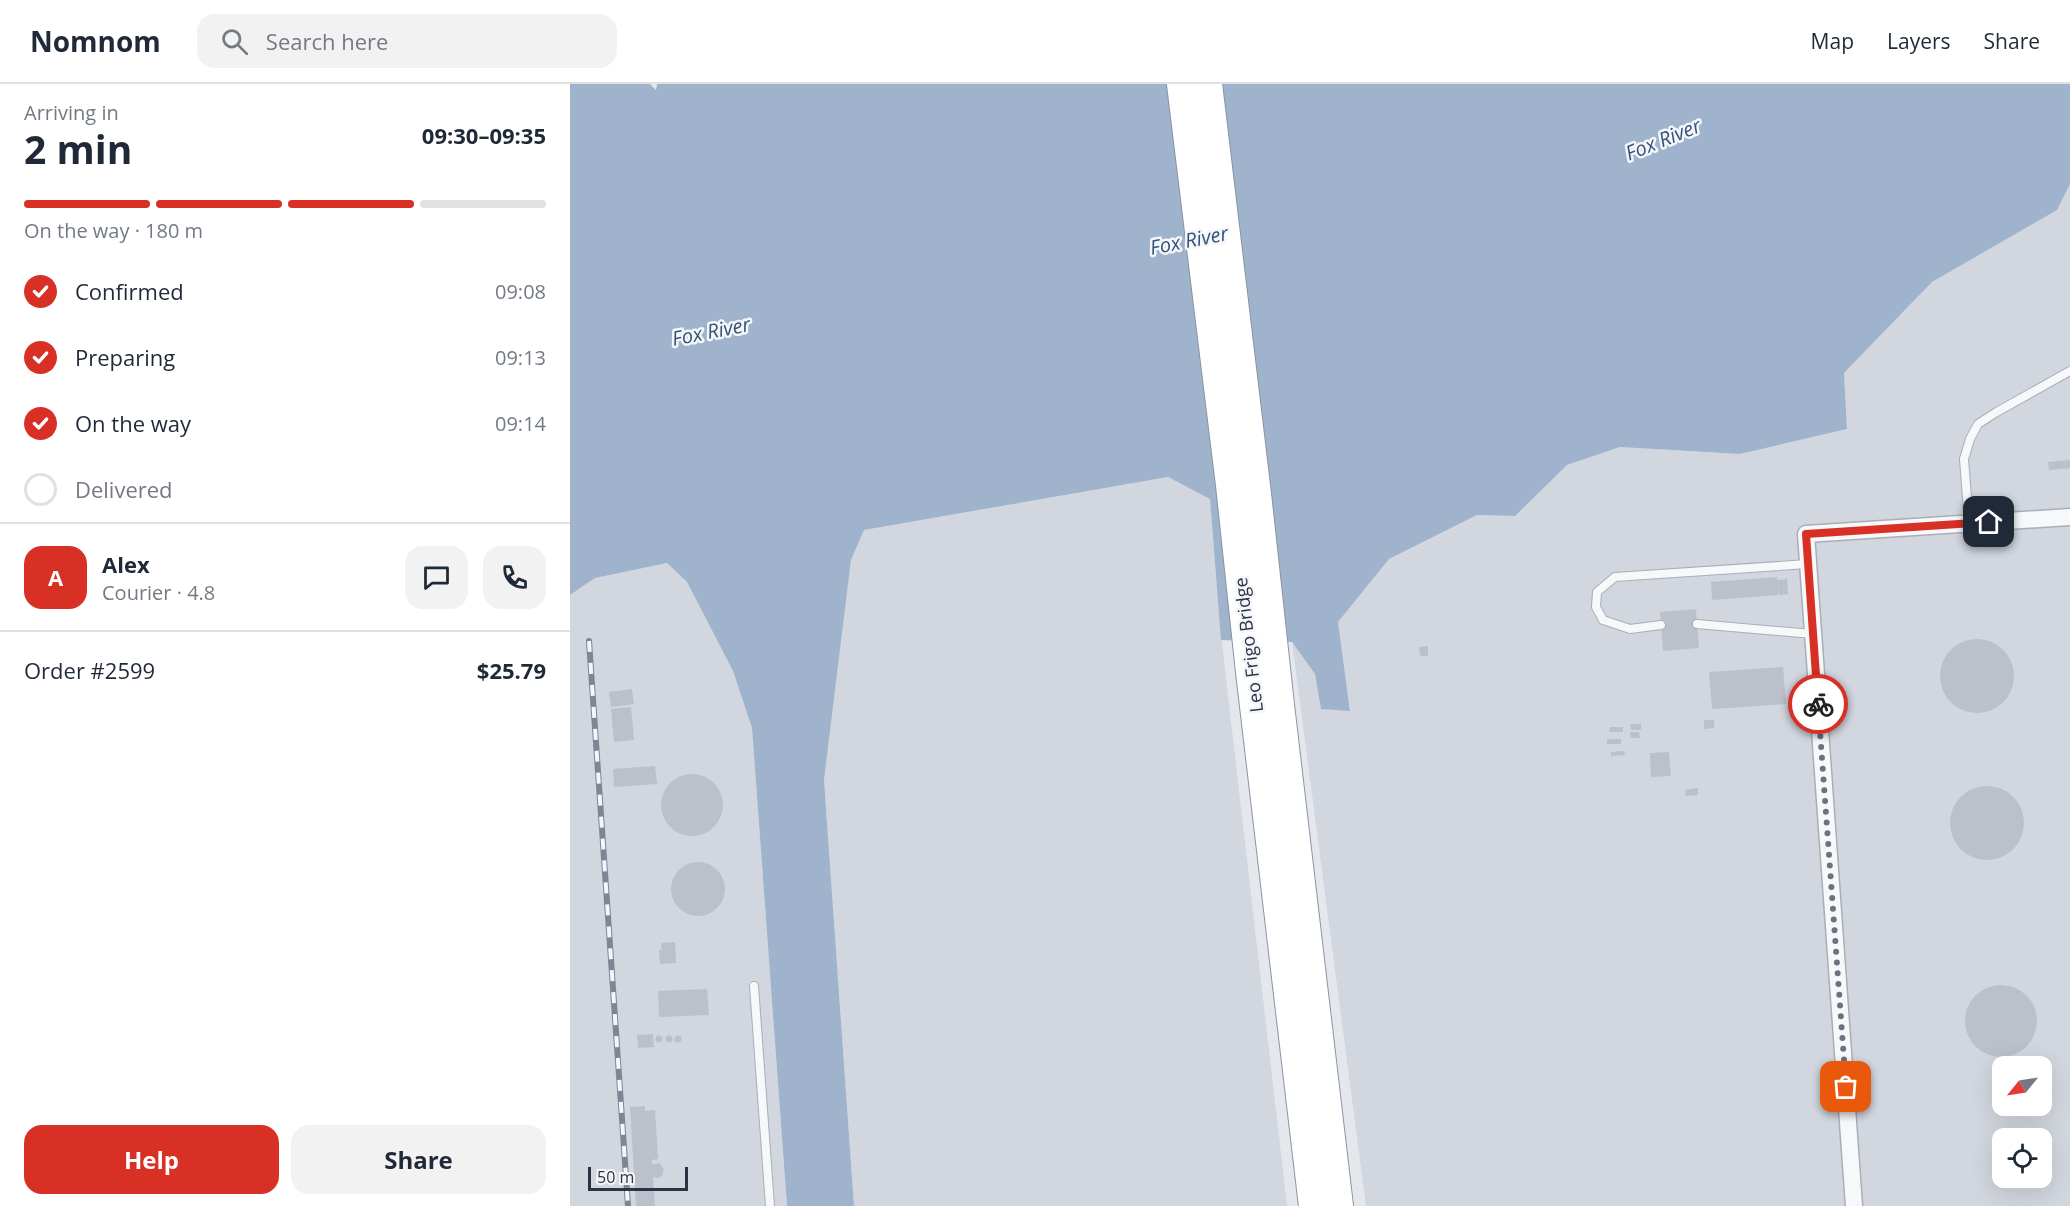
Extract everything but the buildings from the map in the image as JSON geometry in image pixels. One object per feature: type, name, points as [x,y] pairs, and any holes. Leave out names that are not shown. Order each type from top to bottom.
[{"type":"highway","name":"Leo Frigo Bridge","points":[[1182,84],[1231,485],[1246,638],[1314,1206]]},
{"type":"highway","points":[[1207,84],[1338,1206]]},
{"type":"street","points":[[1854,1206],[1806,534],[2070,517]]},
{"type":"lane","points":[[1969,524],[1964,459],[1970,439],[1978,424],[2005,406],[2070,371]]},
{"type":"lane","points":[[1661,625],[1630,629],[1603,620],[1596,607],[1597,592],[1615,577],[1808,564]]},
{"type":"lane","points":[[1697,624],[1813,634]]},
{"type":"lane","points":[[754,986],[770,1206]]},
{"type":"shaded area","points":[[2070,184],[2070,1206],[1366,1206],[1292,642],[1315,674],[1321,709],[1350,710],[1338,622],[1389,559],[1477,515],[1515,516],[1567,465],[1620,447],[1740,454],[1847,429],[1844,373],[1932,282],[2057,210]]},
{"type":"shaded area","points":[[1168,477],[1210,499],[1220,626],[1287,1206],[854,1206],[824,780],[851,560],[864,530]]},
{"type":"shaded area","points":[[667,563],[687,582],[733,671],[752,728],[787,1206],[570,1206],[570,595],[594,578]]},
{"type":"water","name":"Fox River","points":[[570,84],[650,84],[656,90],[657,84],[2070,84],[2070,184],[2057,210],[1932,282],[1844,373],[1847,429],[1740,454],[1620,447],[1567,465],[1515,516],[1477,515],[1389,559],[1338,622],[1350,711],[1321,709],[1315,674],[1292,642],[1221,640],[1210,499],[1168,477],[864,530],[851,560],[824,780],[854,1206],[787,1206],[752,728],[733,671],[687,582],[667,563],[595,578],[570,595]]},
{"type":"railway","points":[[589,641],[628,1206]]},
{"type":"way so far","points":[[1818,704],[1846,1087]]},
{"type":"route","points":[[1818,704],[1806,534],[1989,522]]}]
